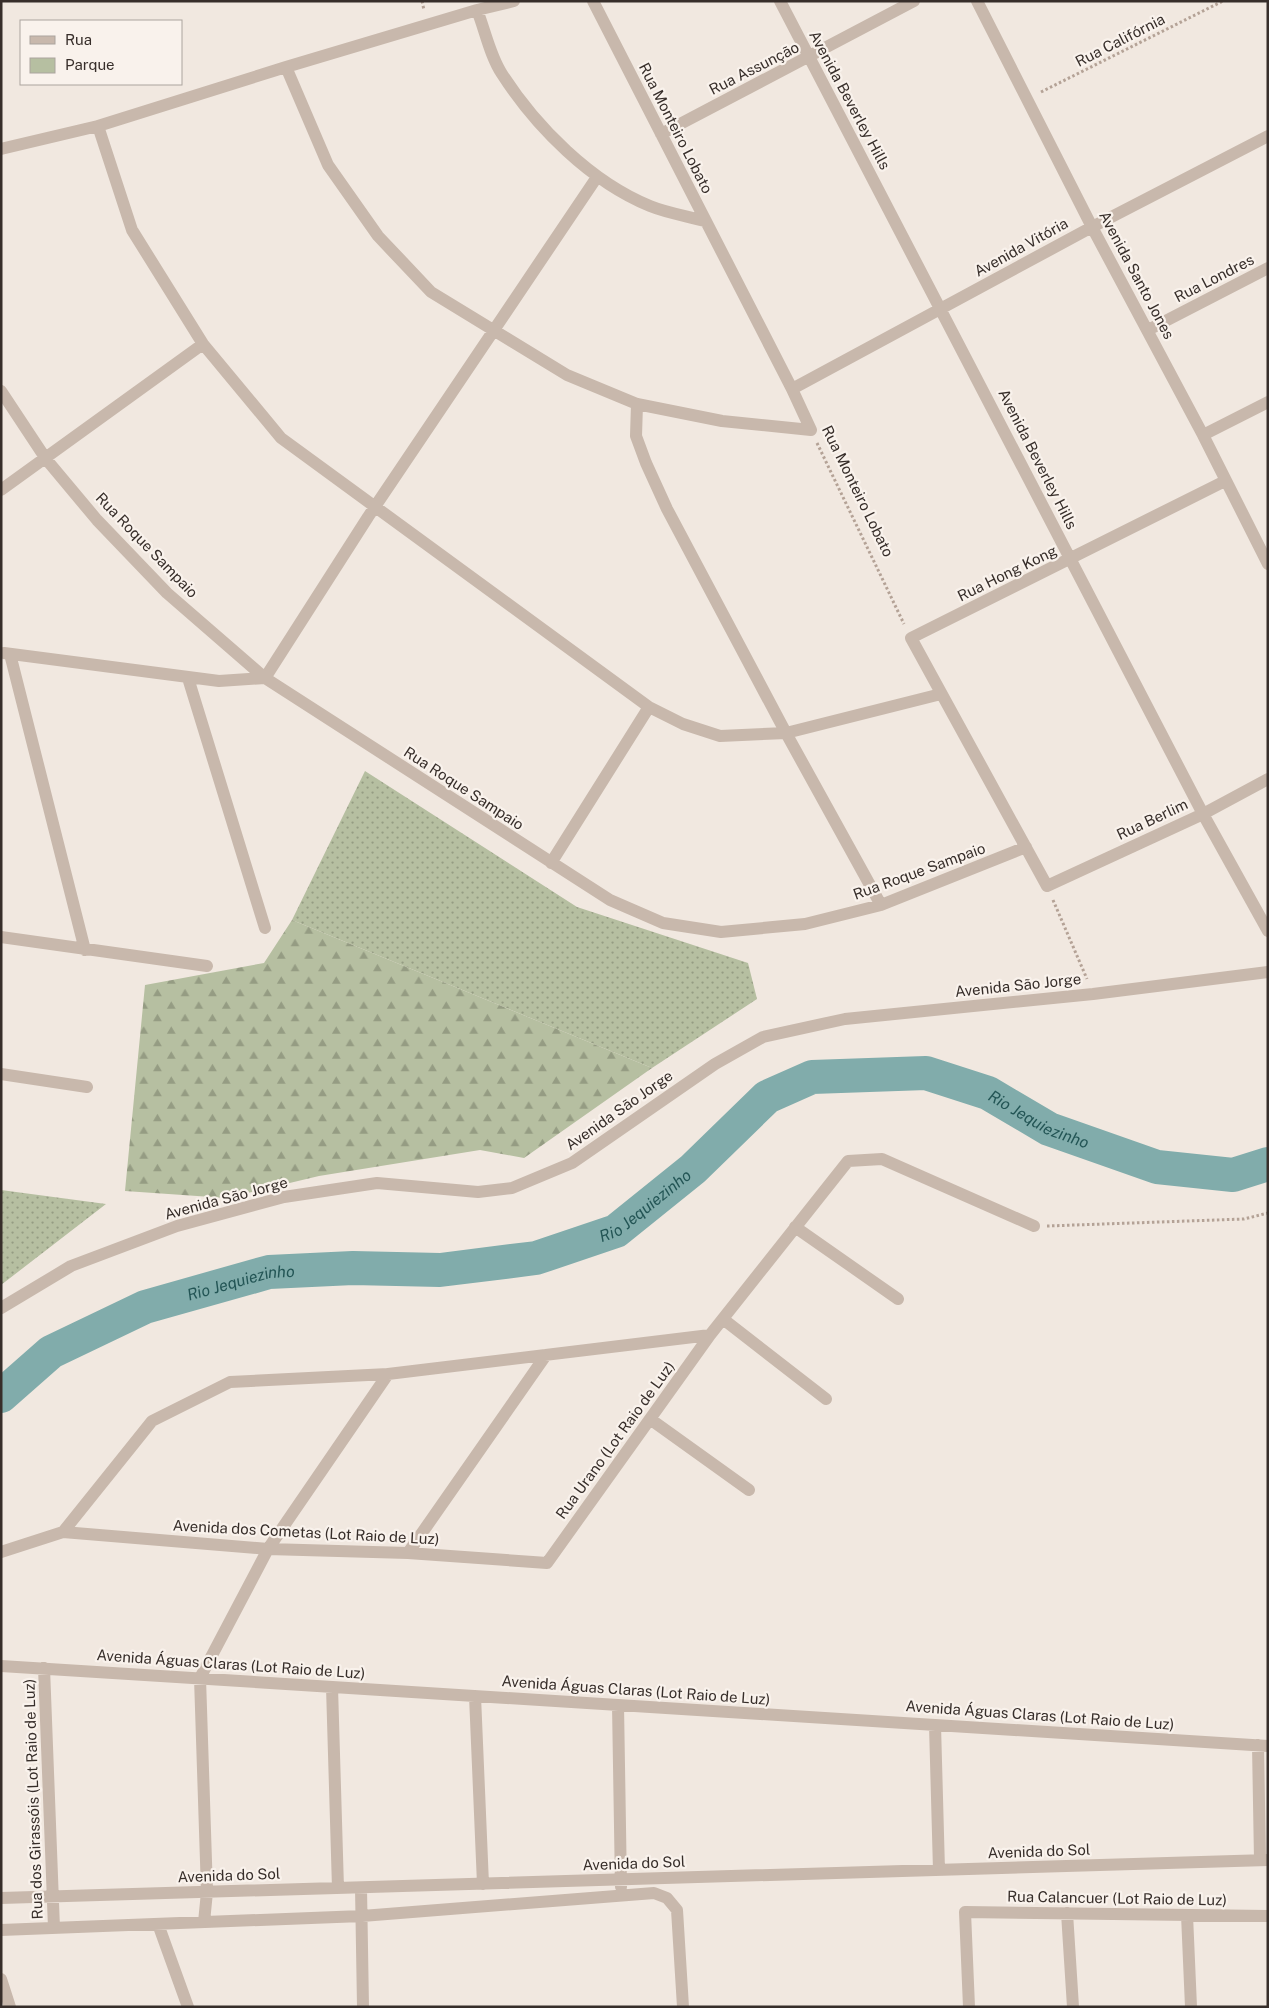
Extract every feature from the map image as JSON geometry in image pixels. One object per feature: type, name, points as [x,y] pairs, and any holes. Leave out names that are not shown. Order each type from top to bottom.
[{"type":"street","points":[[1,149],[98,126],[286,67],[477,10],[514,1]]},
{"type":"street","name":"Rua Monteiro Lobato","points":[[593,1],[792,388],[811,430]]},
{"type":"street","name":"Avenida Beverley Hills","points":[[780,1],[942,309],[1203,814],[1268,931]]},
{"type":"street","name":"Rua Assunção","points":[[661,134],[809,58],[914,1]]},
{"type":"street","name":"Avenida Santo Jones","points":[[977,1],[1092,226],[1203,435],[1225,481],[1263,543],[1268,564]]},
{"type":"street","points":[[477,10],[501,72],[535,118],[597,177],[650,207],[705,221]]},
{"type":"street","points":[[286,67],[328,165],[378,236],[431,292],[567,375],[638,404],[722,421],[811,430]]},
{"type":"street","points":[[98,126],[132,230],[203,344],[281,438],[649,707],[683,724],[720,736],[786,733],[941,694]]},
{"type":"street","name":"Avenida Vitória","points":[[792,388],[942,309],[1092,226],[1268,136]]},
{"type":"street","points":[[85,950],[5,654],[219,681],[264,678],[375,508],[597,177]]},
{"type":"street","name":"Rua Londres","points":[[1148,330],[1268,268]]},
{"type":"street","points":[[1,490],[203,344]]},
{"type":"street","name":"Rua Roque Sampaio","points":[[1,391],[46,458],[97,520],[167,593],[264,678],[610,900],[663,922],[721,932],[805,924],[881,905],[1026,847]]},
{"type":"street","points":[[1203,435],[1268,402]]},
{"type":"street","points":[[638,404],[636,436],[667,509],[786,733],[881,905]]},
{"type":"street","name":"Rua Hong Kong","points":[[911,638],[1225,481]]},
{"type":"street","points":[[911,638],[1047,886]]},
{"type":"street","points":[[188,678],[265,928]]},
{"type":"street","points":[[551,863],[649,707]]},
{"type":"street","name":"Rua Berlim","points":[[1047,886],[1203,814],[1268,779]]},
{"type":"street","points":[[1,937],[208,966]]},
{"type":"street","name":"Avenida São Jorge","points":[[1,1308],[71,1266],[177,1226],[284,1197],[377,1183],[478,1192],[512,1188],[572,1163],[715,1064],[763,1037],[845,1019],[1093,994],[1268,972]]},
{"type":"street","points":[[1,1074],[87,1087]]},
{"type":"street","name":"Rua Urano (Lot Raio de Luz)","points":[[547,1563],[710,1335],[848,1161],[882,1159],[1034,1226]]},
{"type":"street","points":[[795,1227],[898,1298]]},
{"type":"street","points":[[722,1319],[826,1400]]},
{"type":"street","points":[[1,1552],[63,1532],[152,1421],[230,1382],[388,1374],[710,1335]]},
{"type":"street","points":[[408,1553],[546,1355]]},
{"type":"street","points":[[204,1922],[207,1892],[200,1678],[268,1549],[388,1374]]},
{"type":"street","points":[[650,1419],[749,1490]]},
{"type":"street","name":"Avenida dos Cometas (Lot Raio de Luz)","points":[[63,1532],[268,1549],[408,1553],[547,1563]]},
{"type":"street","name":"Avenida Águas Claras (Lot Raio de Luz)","points":[[1,1666],[1263,1745]]},
{"type":"street","name":"Rua dos Girassóis (Lot Raio de Luz)","points":[[44,1668],[54,1928]]},
{"type":"street","points":[[332,1687],[338,1888]]},
{"type":"street","points":[[475,1696],[483,1884]]},
{"type":"street","points":[[618,1705],[621,1897]]},
{"type":"street","points":[[935,1725],[939,1870]]},
{"type":"street","points":[[1263,1745],[1264,1860]]},
{"type":"street","name":"Avenida do Sol","points":[[1,1898],[1264,1860]]},
{"type":"street","points":[[361,1888],[363,2007]]},
{"type":"street","points":[[1,1930],[362,1916],[654,1893],[667,1898],[677,1910],[683,2007]]},
{"type":"street","name":"Rua Calancuer (Lot Raio de Luz)","points":[[969,2007],[965,1912],[1268,1916]]},
{"type":"street","points":[[1067,1913],[1073,2007]]},
{"type":"street","points":[[1187,1915],[1191,2007]]},
{"type":"street","points":[[158,1924],[188,2007]]},
{"type":"street","points":[[1,1979],[10,2007]]},
{"type":"path","name":"Rua Califórnia","points":[[1027,100],[1223,1]]},
{"type":"path","name":"Rua Monteiro Lobato","points":[[811,430],[911,638]]},
{"type":"path","points":[[1047,886],[1093,994]]},
{"type":"path","points":[[1034,1226],[1244,1219],[1268,1213]]},
{"type":"green space","points":[[365,771],[577,907],[748,963],[757,999],[652,1068],[292,920]]},
{"type":"green space","points":[[292,920],[652,1068],[524,1158],[480,1150],[319,1176],[226,1198],[125,1191],[145,985],[264,963]]},
{"type":"green space","points":[[1,1190],[106,1204],[1,1285]]},
{"type":"waterway","name":"Rio Jequiezinho","points":[[1,1396],[51,1352],[145,1307],[269,1272],[353,1268],[440,1270],[536,1258],[616,1231],[693,1169],[767,1097],[812,1077],[926,1073],[988,1093],[1049,1129],[1157,1167],[1233,1175],[1268,1164]]}]
